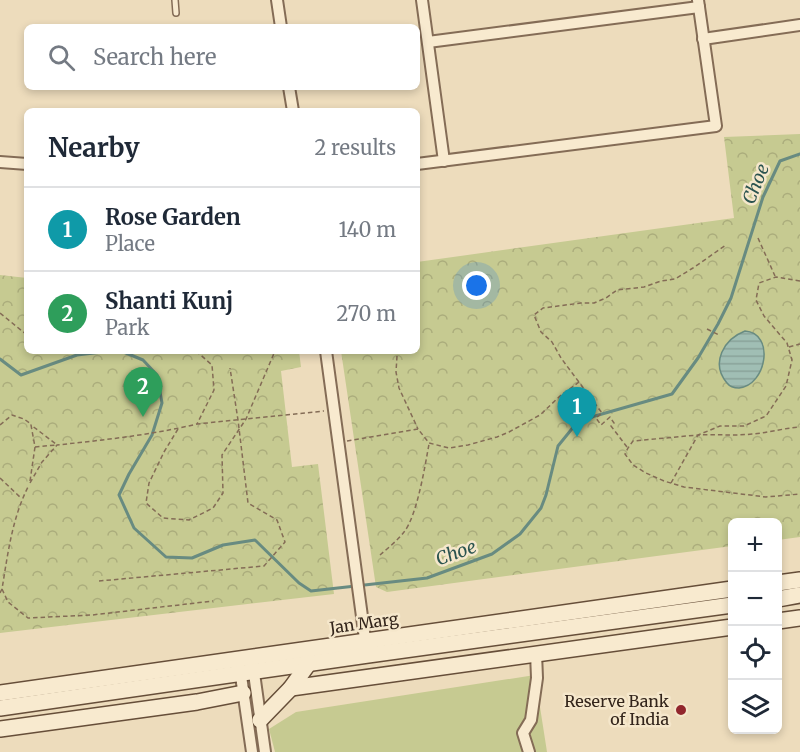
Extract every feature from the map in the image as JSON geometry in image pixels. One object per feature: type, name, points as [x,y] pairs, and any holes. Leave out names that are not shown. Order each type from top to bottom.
[{"type":"main road","points":[[782,582],[800,580]]},
{"type":"main road","name":"Jan Marg","points":[[0,693],[246,665],[367,648],[728,591]]},
{"type":"main road","points":[[782,597],[800,595]]},
{"type":"main road","name":"Jan Marg","points":[[0,708],[246,665],[309,663],[367,648],[419,648],[728,606]]},
{"type":"main road","points":[[782,620],[800,618]]},
{"type":"main road","points":[[291,688],[728,628]]},
{"type":"main road","points":[[419,648],[451,665]]},
{"type":"main road","points":[[260,720],[291,688],[309,663]]},
{"type":"main road","points":[[0,729],[197,702],[243,693]]},
{"type":"street","points":[[277,0],[281,24]]},
{"type":"street","points":[[422,0],[444,161]]},
{"type":"street","points":[[420,164],[716,126],[698,4],[428,42]]},
{"type":"street","points":[[703,39],[800,25]]},
{"type":"street","points":[[290,90],[293,108]]},
{"type":"street","points":[[0,162],[24,164]]},
{"type":"street","points":[[326,354],[367,648]]},
{"type":"street","points":[[529,752],[523,733],[531,720],[537,678],[536,653]]},
{"type":"street","points":[[246,665],[243,693],[252,752]]},
{"type":"street","points":[[246,665],[260,720],[265,752]]},
{"type":"lane","points":[[175,0],[176,13]]},
{"type":"path","points":[[758,238],[776,277]]},
{"type":"path","points":[[627,448],[611,426],[614,423],[610,417],[601,425],[596,418],[602,413],[561,358],[552,342],[541,332],[534,315],[543,308],[594,303],[617,290],[675,279],[726,245]]},
{"type":"path","points":[[671,483],[698,435],[720,426],[744,426],[766,416],[786,386],[792,360],[787,343],[764,316],[756,300],[759,283],[776,277],[800,281]]},
{"type":"path","points":[[0,313],[24,333]]},
{"type":"path","points":[[707,329],[719,335]]},
{"type":"path","points":[[788,348],[800,344]]},
{"type":"path","points":[[197,424],[214,390],[213,365],[200,354]]},
{"type":"path","points":[[178,429],[149,483],[146,503],[163,518],[189,520],[213,508],[223,493],[222,455],[246,419],[274,354]]},
{"type":"path","points":[[397,356],[396,372],[399,388],[418,429],[429,443],[448,448],[468,445],[509,432],[540,415],[580,381]]},
{"type":"path","points":[[99,581],[264,566],[285,542],[277,520],[248,503],[230,368]]},
{"type":"path","points":[[35,447],[112,439],[197,424],[334,411]]},
{"type":"path","points":[[0,425],[12,416],[24,419],[57,445]]},
{"type":"path","points":[[30,483],[35,447],[32,425]]},
{"type":"path","points":[[800,427],[734,436],[718,434],[633,441],[626,453],[633,465],[671,483],[702,490],[766,497],[800,494]]},
{"type":"path","points":[[339,443],[418,429]]},
{"type":"path","points":[[380,555],[405,532],[410,521],[424,473],[429,443]]},
{"type":"path","points":[[0,593],[10,536],[22,499],[42,462],[57,445]]},
{"type":"path","points":[[0,478],[22,499]]},
{"type":"path","points":[[2,589],[8,602],[28,618],[92,615],[213,601]]},
{"type":"green space","points":[[800,134],[800,537],[782,539],[782,518],[728,518],[728,547],[387,592],[376,587],[341,354],[420,354],[420,262],[734,218],[724,137]]},
{"type":"green space","points":[[0,275],[24,278],[24,354],[299,354],[301,367],[281,371],[292,467],[318,464],[334,594],[0,633]]},
{"type":"green space","points":[[535,675],[547,752],[275,752],[269,729],[296,712]]},
{"type":"water","points":[[745,331],[755,334],[761,340],[764,359],[756,378],[749,385],[735,388],[728,384],[722,375],[720,360],[731,340]]},
{"type":"waterway","name":"Choe","points":[[128,354],[143,360],[157,375],[162,403],[152,435],[119,495],[134,528],[166,557],[192,558],[223,545],[255,540],[299,583],[311,591],[427,578],[492,554],[520,534],[541,508],[558,446],[575,425],[595,416],[672,394],[698,358],[731,298],[763,197],[780,161],[800,154]]},
{"type":"waterway","name":"Choe","points":[[0,359],[21,375],[86,354]]},
{"type":"place","name":"Shanti Kunj","points":[[143,417]]},
{"type":"place","name":"Rose Garden","points":[[577,437]]},
{"type":"place","name":"Reserve Bank of India","points":[[681,710]]}]
